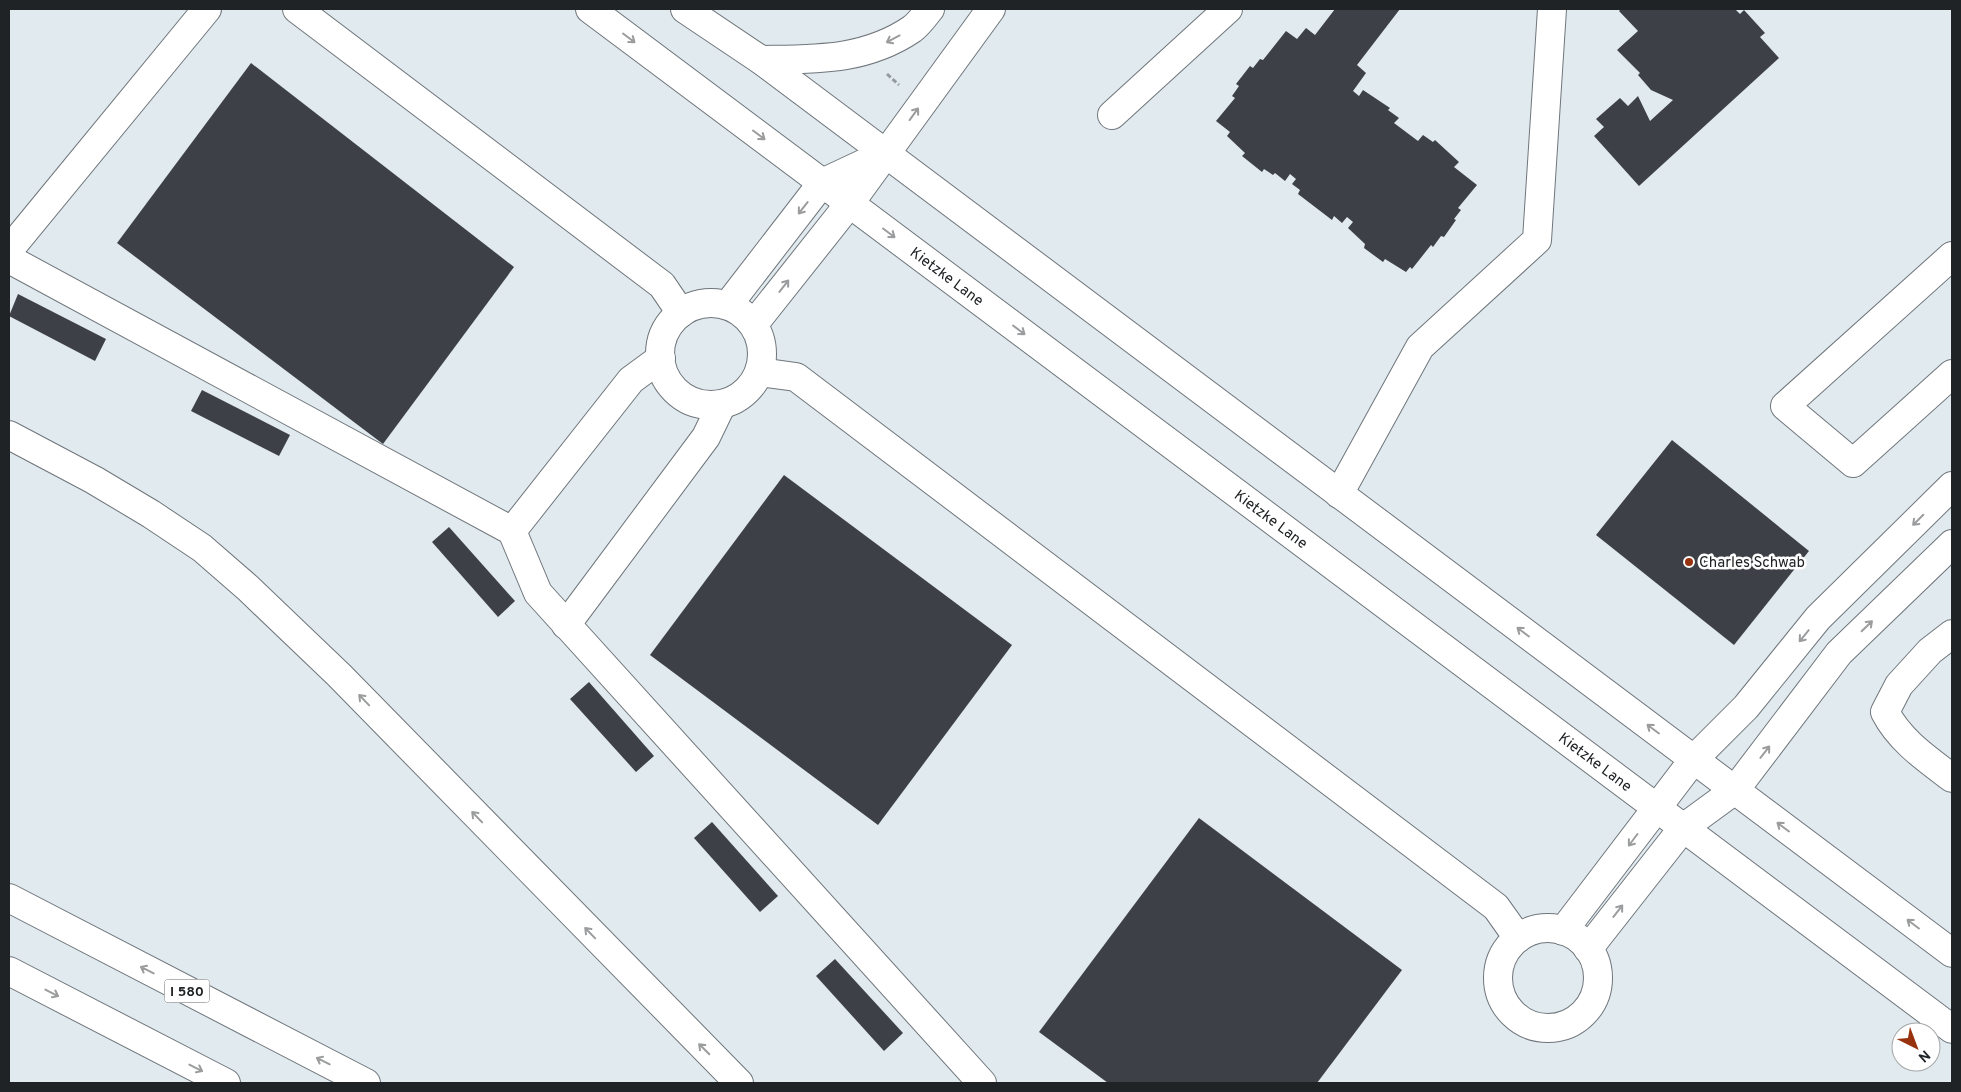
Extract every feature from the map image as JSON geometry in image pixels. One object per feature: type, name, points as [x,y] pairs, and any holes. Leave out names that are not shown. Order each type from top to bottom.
[{"type":"main road","points":[[9,250],[207,9]]},
{"type":"main road","points":[[297,9],[662,285],[681,313]]},
{"type":"main road","name":"Kietzke Lane","points":[[590,9],[1952,1029]]},
{"type":"main road","points":[[685,9],[761,60],[1952,953]]},
{"type":"main road","points":[[761,60],[831,59],[874,49],[914,28],[930,9]]},
{"type":"main road","points":[[754,324],[850,203],[991,9]]},
{"type":"main road","points":[[1112,116],[1228,9]]},
{"type":"main road","points":[[1340,494],[1420,347],[1537,240],[1552,9]]},
{"type":"main road","points":[[728,305],[822,183],[886,154]]},
{"type":"main road","points":[[1952,256],[1785,406],[1853,463],[1952,374]]},
{"type":"main road","points":[[9,259],[512,532],[538,593],[982,1083]]},
{"type":"main road","points":[[712,303],[728,305],[742,313],[754,324],[761,339],[762,356],[759,372],[751,386],[738,398],[722,404],[705,404],[688,399],[674,388],[665,374],[660,358],[662,340],[669,324],[681,313],[695,305],[712,303]]},
{"type":"main road","points":[[512,532],[631,380],[660,358]]},
{"type":"main road","points":[[759,372],[796,377],[1496,907],[1518,938]]},
{"type":"main road","points":[[566,625],[706,437],[722,404]]},
{"type":"main road","points":[[9,435],[94,480],[151,514],[202,548],[248,588],[339,675],[739,1083]]},
{"type":"main road","points":[[1562,931],[1694,759],[1746,708],[1818,618],[1952,486]]},
{"type":"main road","points":[[1588,949],[1683,828],[1735,790],[1840,653],[1952,544]]},
{"type":"main road","points":[[1952,634],[1930,651],[1899,685],[1885,712],[1894,728],[1923,756],[1952,778]]},
{"type":"main road","name":"I 580","points":[[9,898],[366,1083]]},
{"type":"main road","points":[[1547,928],[1562,931],[1577,938],[1588,949],[1595,963],[1598,978],[1595,994],[1588,1008],[1575,1020],[1559,1027],[1542,1028],[1526,1023],[1512,1014],[1502,999],[1498,983],[1499,966],[1506,950],[1518,938],[1531,931],[1547,928]]},
{"type":"main road","points":[[9,971],[226,1083]]},
{"type":"path","points":[[885,70],[889,77],[906,90]]},
{"type":"building","points":[[1335,9],[1400,9],[1357,65],[1366,73],[1353,91],[1359,96],[1363,90],[1390,108],[1388,110],[1399,118],[1394,123],[1418,141],[1423,135],[1433,142],[1435,140],[1459,162],[1454,167],[1477,185],[1458,208],[1461,210],[1444,237],[1441,236],[1433,247],[1431,245],[1412,269],[1410,267],[1406,272],[1385,259],[1383,262],[1364,248],[1365,244],[1348,228],[1353,222],[1347,217],[1342,223],[1334,216],[1332,220],[1298,194],[1300,190],[1292,184],[1296,179],[1290,174],[1285,181],[1275,173],[1273,175],[1264,169],[1262,172],[1242,156],[1245,153],[1227,136],[1230,132],[1216,121],[1235,98],[1232,96],[1239,86],[1236,84],[1250,66],[1253,68],[1260,59],[1263,60],[1286,31],[1297,39],[1306,28],[1315,35]]},
{"type":"building","points":[[1621,9],[1735,9],[1740,14],[1744,10],[1765,33],[1760,37],[1779,58],[1639,186],[1594,136],[1604,127],[1596,119],[1620,98],[1628,106],[1638,96],[1650,121],[1673,100],[1651,90],[1638,75],[1640,73],[1617,50],[1638,31],[1619,11]]},
{"type":"building","points":[[251,63],[514,267],[383,444],[117,243]]},
{"type":"building","points":[[18,294],[106,339],[95,361],[9,316]]},
{"type":"building","points":[[202,390],[290,435],[279,456],[191,411]]},
{"type":"building","points":[[1672,440],[1809,551],[1734,645],[1596,535]]},
{"type":"building","points":[[784,475],[1012,645],[878,825],[650,655]]},
{"type":"building","points":[[449,527],[515,601],[498,617],[432,542]]},
{"type":"building","points":[[589,682],[654,756],[636,772],[570,699]]},
{"type":"building","points":[[1199,818],[1402,970],[1317,1083],[1108,1083],[1039,1032]]},
{"type":"building","points":[[712,822],[778,896],[760,912],[694,838]]},
{"type":"building","points":[[835,959],[903,1033],[884,1051],[816,976]]},
{"type":"place","name":"Charles Schwab","points":[[1689,562]]}]
